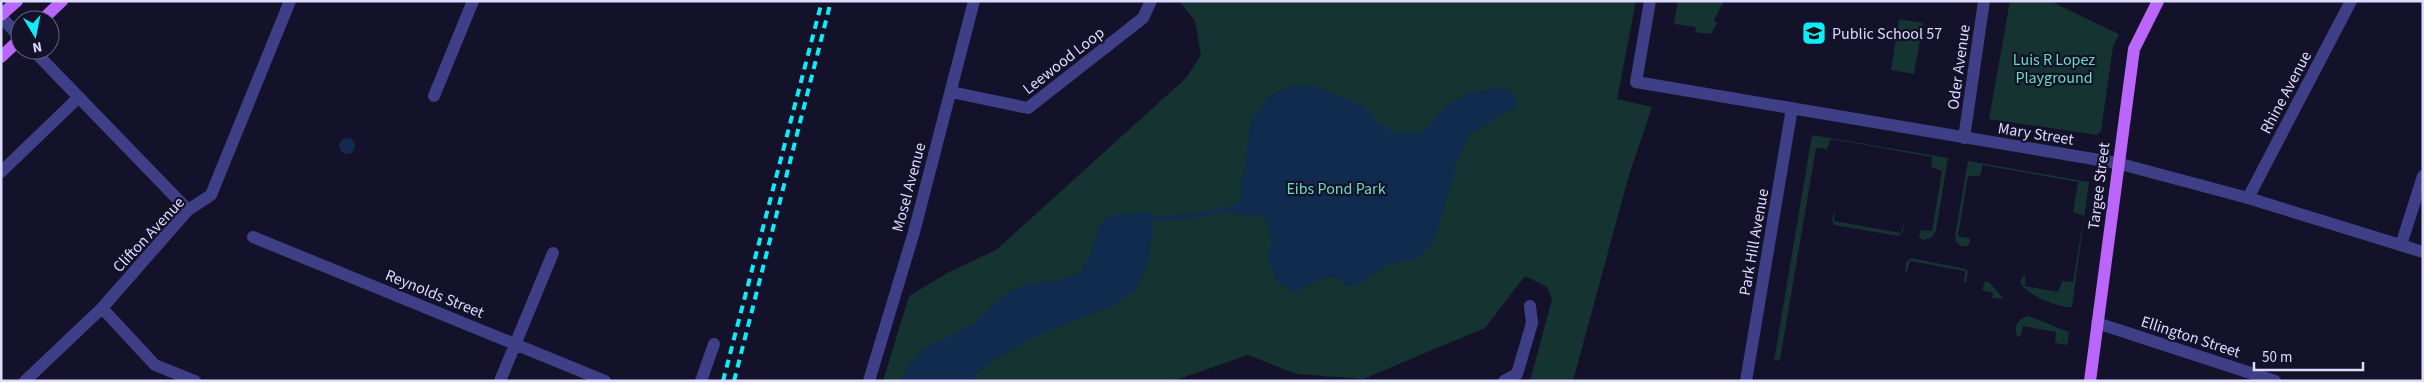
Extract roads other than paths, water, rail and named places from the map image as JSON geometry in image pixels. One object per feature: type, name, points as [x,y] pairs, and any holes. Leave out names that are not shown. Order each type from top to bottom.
[{"type":"main road","points":[[1,16],[17,1]]},
{"type":"main road","points":[[53,10],[62,1]]},
{"type":"main road","name":"Targee Street","points":[[2090,381],[2134,49],[2158,1]]},
{"type":"main road","points":[[1,57],[10,48]]},
{"type":"street","name":"Clifton Avenue","points":[[25,381],[102,308],[188,210],[211,195],[290,1]]},
{"type":"street","points":[[434,96],[472,1]]},
{"type":"street","name":"Mosel Avenue","points":[[869,381],[914,232],[974,1]]},
{"type":"street","name":"Leewood Loop","points":[[951,92],[1028,108],[1143,18],[1151,1]]},
{"type":"street","name":"Mary Street","points":[[1650,1],[1636,82],[2118,163],[2248,198],[2423,252]]},
{"type":"street","name":"Oder Avenue","points":[[1964,138],[1984,1]]},
{"type":"street","name":"Rhine Avenue","points":[[2248,198],[2351,1]]},
{"type":"street","points":[[1,16],[10,26]]},
{"type":"street","points":[[43,60],[188,210]]},
{"type":"street","points":[[1,172],[79,97]]},
{"type":"street","name":"Park Hill Avenue","points":[[1746,381],[1792,108]]},
{"type":"street","points":[[2401,245],[2423,176]]},
{"type":"street","name":"Reynolds Street","points":[[254,237],[605,381]]},
{"type":"street","points":[[500,381],[552,254]]},
{"type":"street","points":[[1504,381],[1517,374],[1532,323],[1530,306]]},
{"type":"street","points":[[102,308],[155,365],[196,381]]},
{"type":"street","name":"Ellington Street","points":[[2097,323],[2275,381]]},
{"type":"street","points":[[701,381],[714,344]]},
{"type":"water","points":[[1312,85],[1363,106],[1379,123],[1395,132],[1418,133],[1430,125],[1447,105],[1470,93],[1502,87],[1514,93],[1516,107],[1469,134],[1456,165],[1434,242],[1418,258],[1387,265],[1357,286],[1347,286],[1337,277],[1324,278],[1294,292],[1276,280],[1268,260],[1272,241],[1265,218],[1253,215],[1236,215],[1231,208],[1241,198],[1240,185],[1245,167],[1251,121],[1268,98],[1288,86]]},
{"type":"water","points":[[347,138],[353,140],[355,146],[353,152],[347,154],[341,152],[339,146],[341,140]]},
{"type":"water","points":[[1147,211],[1151,213],[1153,229],[1147,265],[1136,290],[1112,306],[1036,336],[994,360],[976,374],[973,381],[901,381],[908,366],[925,348],[974,323],[1007,293],[1026,284],[1054,281],[1079,273],[1090,257],[1099,226],[1109,216]]},
{"type":"waterway","points":[[1153,219],[1208,214],[1231,208]]},
{"type":"railway","points":[[723,381],[822,1]]},
{"type":"railway","points":[[734,381],[831,1]]},
{"type":"place","name":"Public School 57","points":[[1814,33]]},
{"type":"park label","name":"Luis R Lopez Playground","points":[[2054,68]]},
{"type":"park label","name":"Eibs Pond Park","points":[[1336,188]]}]
